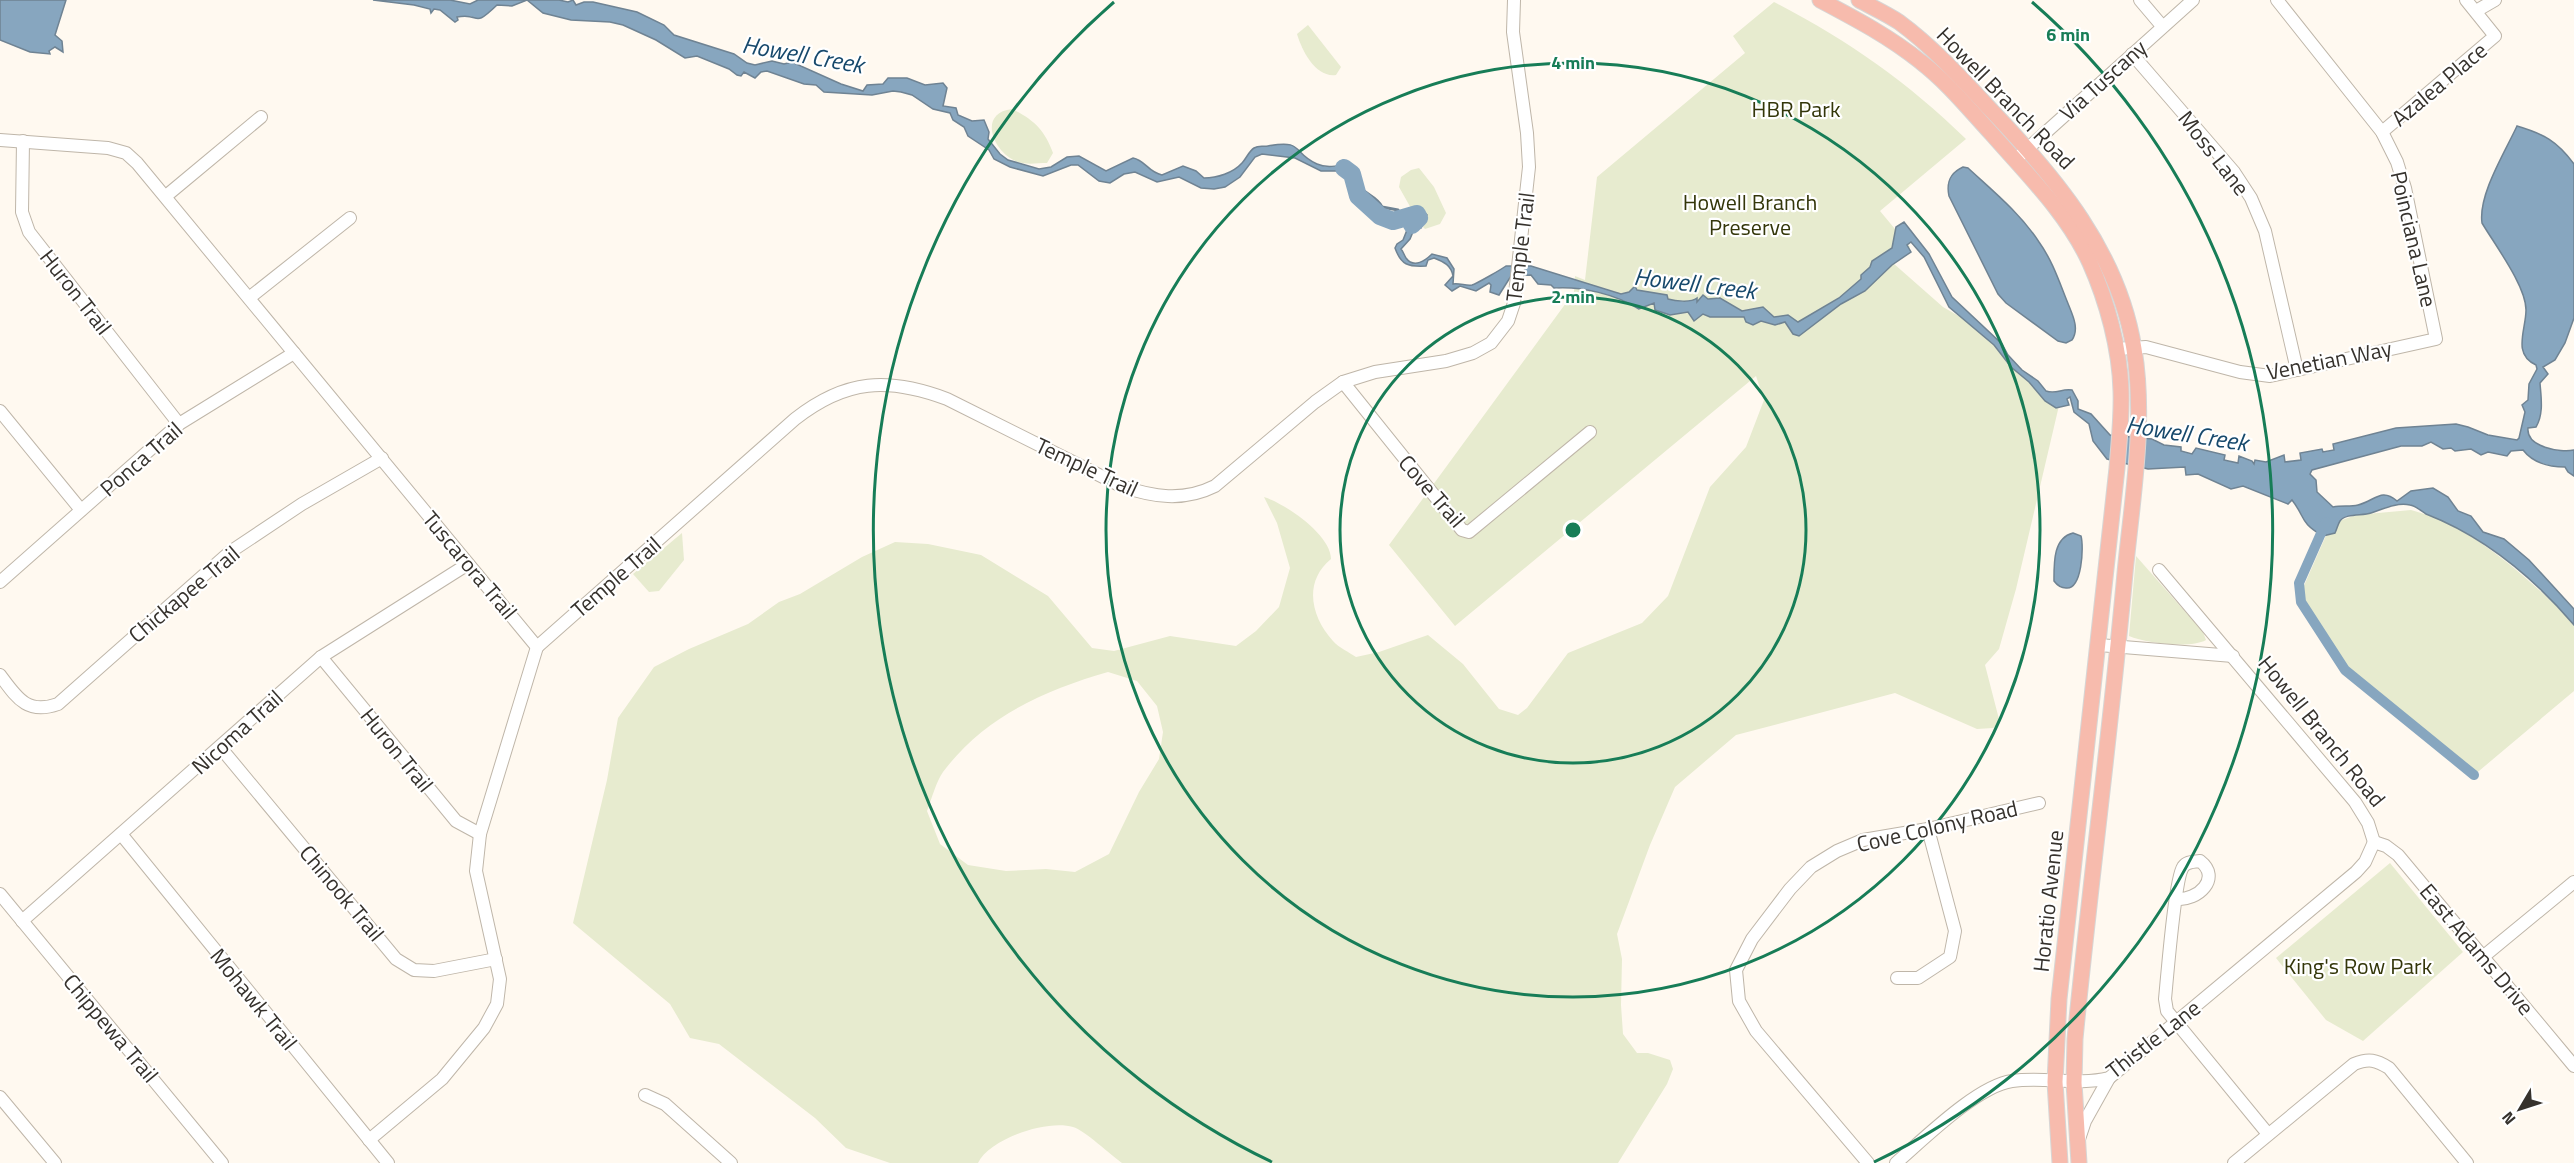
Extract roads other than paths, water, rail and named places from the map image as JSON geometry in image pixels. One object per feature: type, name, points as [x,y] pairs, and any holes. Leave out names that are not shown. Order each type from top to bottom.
[{"type":"main road","name":"Howell Branch Road","points":[[1820,0],[1877,30],[1923,63],[2015,160],[2069,226],[2090,262],[2116,349],[2121,390],[2117,468],[2099,645]]},
{"type":"main road","name":"Howell Branch Road","points":[[1858,0],[1897,21],[1934,51],[2028,148],[2058,183],[2105,257],[2134,347],[2139,427],[2118,646]]},
{"type":"main road","name":"Horatio Avenue","points":[[2060,1163],[2055,1082],[2060,999],[2099,645]]},
{"type":"main road","name":"Horatio Avenue","points":[[2079,1163],[2074,1083],[2075,1039],[2118,646]]},
{"type":"main road","points":[[2075,862],[2094,864]]},
{"type":"street","name":"Temple Trail","points":[[537,647],[795,419],[820,401],[837,393],[878,384],[922,390],[947,399],[1121,486],[1151,495],[1175,497],[1198,493],[1215,486],[1315,402],[1343,382],[1375,372],[1446,361],[1484,348],[1498,335],[1508,321],[1519,262],[1529,167],[1514,32],[1514,0]]},
{"type":"street","points":[[2140,0],[2162,26]]},
{"type":"street","name":"Via Tuscany","points":[[2015,160],[2193,0]]},
{"type":"street","name":"Poinciana Lane","points":[[2277,0],[2382,132],[2397,162],[2405,188],[2436,339]]},
{"type":"street","points":[[2466,0],[2476,11]]},
{"type":"street","name":"Azalea Place","points":[[2382,132],[2495,36],[2476,11],[2495,0]]},
{"type":"street","name":"Moss Lane","points":[[2132,54],[2234,172],[2251,198],[2265,231],[2297,370]]},
{"type":"street","points":[[166,196],[261,117]]},
{"type":"street","name":"Tuscarora Trail","points":[[0,140],[108,148],[126,153],[166,196],[537,647]]},
{"type":"street","name":"Huron Trail","points":[[22,141],[22,212],[29,232],[180,424]]},
{"type":"street","points":[[249,298],[350,218]]},
{"type":"street","name":"Venetian Way","points":[[2116,349],[2146,347],[2240,372],[2270,376],[2436,339]]},
{"type":"street","name":"Ponca Trail","points":[[0,582],[180,424],[294,353]]},
{"type":"street","name":"Cove Trail","points":[[1343,382],[1462,530],[1469,532],[1590,432]]},
{"type":"street","points":[[0,411],[81,510]]},
{"type":"street","name":"Chickapee Trail","points":[[0,675],[16,697],[31,707],[44,709],[58,704],[230,552],[302,504],[382,458]]},
{"type":"street","name":"Nicoma Trail","points":[[22,921],[321,657],[468,564]]},
{"type":"street","points":[[2159,570],[2233,656]]},
{"type":"street","points":[[2099,645],[2118,646]]},
{"type":"street","name":"Howell Branch Road","points":[[2118,646],[2233,656],[2355,802],[2368,823],[2374,842]]},
{"type":"street","points":[[369,1140],[442,1079],[484,1028],[497,1004],[500,979],[476,872],[480,834],[537,647]]},
{"type":"street","name":"Huron Trail","points":[[321,657],[456,822],[480,834]]},
{"type":"street","name":"Chinook Trail","points":[[220,747],[396,959],[414,970],[434,971],[496,959]]},
{"type":"street","name":"Cove Colony Road","points":[[1868,1163],[1755,1031],[1739,1001],[1736,970],[1752,939],[1790,890],[1811,867],[1837,851],[1863,840],[2039,803]]},
{"type":"street","points":[[1897,978],[1918,978],[1950,957],[1955,931],[1928,828]]},
{"type":"street","name":"Mohawk Trail","points":[[121,834],[388,1163]]},
{"type":"street","name":"East Adams Drive","points":[[2374,842],[2386,846],[2398,855],[2574,1066]]},
{"type":"street","name":"Thistle Lane","points":[[1896,1163],[1976,1096],[2000,1083],[2014,1080],[2074,1083],[2109,1078],[2356,872],[2365,862],[2374,842]]},
{"type":"street","points":[[2484,956],[2574,882]]},
{"type":"street","name":"Chippewa Trail","points":[[0,894],[222,1163]]},
{"type":"street","points":[[2176,899],[2165,999],[2167,1011],[2268,1134]]},
{"type":"street","points":[[2234,1163],[2354,1064],[2367,1059],[2379,1061],[2389,1068],[2463,1162]]},
{"type":"street","points":[[2077,1145],[2085,1121],[2109,1078]]},
{"type":"street","points":[[645,1095],[665,1104],[731,1163]]},
{"type":"street","points":[[0,1097],[55,1163]]},
{"type":"water","points":[[0,0],[66,0],[55,35],[62,41],[63,52],[55,47],[49,51],[50,54],[30,52],[0,40]]},
{"type":"water","points":[[373,0],[450,0],[470,4],[478,0],[527,0],[512,6],[497,5],[480,18],[457,17],[458,20],[455,22],[440,10],[434,9],[431,13],[430,9],[414,5]]},
{"type":"water","points":[[527,0],[568,2],[573,0],[576,5],[593,2],[637,12],[664,25],[674,35],[734,54],[747,63],[755,65],[772,61],[784,64],[792,62],[841,84],[863,91],[867,85],[883,84],[888,78],[907,78],[925,85],[943,83],[947,88],[943,106],[956,108],[958,115],[972,121],[984,120],[989,132],[988,139],[1000,154],[1008,160],[1039,169],[1051,167],[1067,157],[1079,156],[1106,171],[1133,158],[1162,175],[1183,166],[1196,171],[1204,178],[1209,178],[1234,170],[1256,147],[1287,144],[1297,148],[1309,160],[1317,164],[1349,167],[1357,177],[1359,185],[1355,188],[1346,171],[1321,171],[1295,158],[1262,154],[1255,157],[1240,177],[1225,187],[1214,189],[1201,188],[1179,177],[1157,182],[1135,172],[1124,174],[1110,183],[1099,181],[1078,165],[1071,165],[1043,176],[1010,167],[994,159],[989,150],[968,136],[964,127],[953,120],[950,113],[933,109],[912,95],[893,91],[872,95],[824,92],[816,85],[804,84],[767,71],[761,72],[755,78],[744,72],[741,76],[697,56],[685,58],[656,40],[623,25],[571,20],[543,13]]},
{"type":"water","points":[[2517,126],[2549,139],[2562,149],[2574,164],[2574,318],[2565,343],[2555,360],[2543,367],[2548,374],[2540,383],[2539,422],[2536,427],[2528,428],[2532,440],[2538,444],[2561,451],[2574,450],[2574,476],[2565,467],[2542,463],[2523,450],[2511,451],[2507,456],[2488,452],[2481,455],[2471,449],[2455,451],[2451,448],[2443,449],[2431,442],[2422,446],[2401,446],[2312,470],[2310,474],[2316,480],[2317,492],[2333,507],[2358,505],[2382,495],[2387,495],[2397,501],[2411,491],[2433,488],[2448,497],[2458,511],[2471,516],[2483,532],[2504,539],[2529,560],[2574,609],[2574,625],[2542,591],[2507,560],[2468,534],[2416,507],[2405,504],[2395,505],[2367,514],[2346,517],[2340,521],[2335,533],[2323,536],[2306,523],[2292,500],[2288,504],[2243,486],[2231,489],[2198,474],[2186,475],[2185,467],[2148,469],[2107,459],[2093,441],[2089,424],[2074,412],[2070,397],[2067,399],[2069,405],[2056,408],[2045,401],[2029,382],[2011,367],[1994,345],[1949,307],[1924,257],[1911,242],[1907,245],[1911,252],[1892,265],[1865,291],[1841,304],[1799,336],[1793,334],[1785,322],[1775,325],[1761,321],[1753,325],[1746,322],[1744,317],[1710,317],[1703,314],[1694,321],[1688,312],[1670,315],[1655,310],[1654,303],[1639,309],[1598,292],[1575,288],[1554,288],[1551,285],[1538,284],[1531,275],[1511,276],[1499,295],[1490,292],[1489,283],[1476,291],[1460,286],[1452,291],[1445,285],[1453,276],[1446,264],[1434,258],[1428,260],[1426,266],[1406,264],[1395,248],[1403,240],[1409,225],[1416,217],[1415,215],[1409,218],[1410,211],[1422,210],[1427,215],[1421,228],[1415,227],[1410,239],[1401,249],[1406,258],[1413,263],[1423,261],[1432,254],[1447,258],[1454,269],[1453,284],[1472,285],[1506,266],[1531,266],[1621,294],[1629,292],[1635,286],[1637,290],[1667,295],[1668,299],[1675,300],[1687,301],[1697,298],[1697,302],[1703,295],[1708,299],[1720,298],[1742,311],[1763,307],[1774,317],[1788,315],[1798,322],[1839,298],[1861,279],[1861,275],[1870,267],[1872,261],[1892,248],[1896,227],[1904,222],[1929,254],[1952,297],[2002,344],[2008,355],[2022,370],[2038,381],[2046,391],[2072,390],[2078,401],[2078,409],[2091,414],[2110,435],[2152,439],[2164,445],[2181,447],[2181,451],[2192,454],[2196,448],[2225,455],[2224,460],[2238,463],[2239,456],[2254,464],[2255,460],[2266,462],[2284,455],[2285,462],[2301,460],[2300,453],[2322,449],[2323,452],[2334,450],[2333,444],[2396,428],[2456,424],[2488,435],[2517,440],[2525,412],[2522,405],[2528,400],[2529,384],[2537,369],[2536,365],[2524,355],[2522,348],[2525,300],[2516,278],[2482,223],[2482,212],[2488,187]]},
{"type":"water","points":[[1963,167],[1968,168],[2015,212],[2044,249],[2073,316],[2075,331],[2072,340],[2066,343],[2058,341],[2006,303],[1998,294],[1949,196],[1950,178]]},
{"type":"water","points":[[2073,533],[2081,536],[2081,567],[2076,582],[2071,587],[2064,588],[2054,581],[2056,552],[2062,540]]},
{"type":"waterway","name":"Howell Creek","points":[[1344,168],[1352,174],[1358,196],[1380,216],[1393,221],[1417,214],[1419,218],[1412,225]]},
{"type":"waterway","points":[[1357,182],[1382,207],[1398,210],[1400,214],[1412,215]]},
{"type":"waterway","points":[[2326,522],[2299,583],[2301,602],[2345,670],[2474,775]]},
{"type":"park label","name":"HBR Park","points":[[1796,109]]},
{"type":"park label","name":"Howell Branch Preserve","points":[[1750,214]]},
{"type":"park label","name":"King's Row Park","points":[[2358,966]]}]
